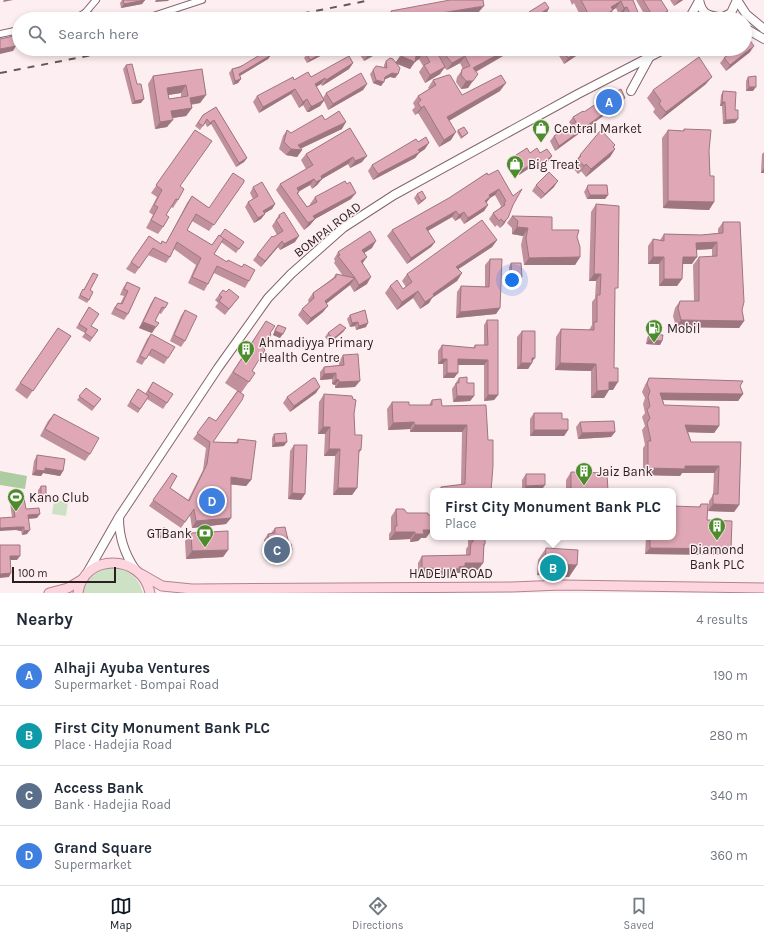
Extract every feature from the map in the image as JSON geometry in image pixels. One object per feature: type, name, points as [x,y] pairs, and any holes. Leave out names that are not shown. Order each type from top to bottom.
[{"type":"main road","points":[[699,0],[705,12]]},
{"type":"main road","points":[[693,12],[699,0]]},
{"type":"main road","points":[[737,0],[742,12]]},
{"type":"main road","points":[[731,12],[737,0]]},
{"type":"main road","points":[[752,21],[764,28]]},
{"type":"main road","points":[[752,32],[764,38]]},
{"type":"main road","name":"BOMPAI ROAD","points":[[85,576],[119,517],[248,325],[268,298],[305,261],[343,228],[394,195],[578,94],[653,56]]},
{"type":"main road","points":[[631,91],[649,58]]},
{"type":"main road","points":[[119,517],[122,545],[128,560],[146,582],[150,593]]},
{"type":"main road","name":"HADEJIA ROAD","points":[[85,576],[98,566],[111,562],[124,563],[162,586],[192,589],[512,587],[562,585],[764,588]]},
{"type":"main road","points":[[49,593],[68,588],[85,576]]},
{"type":"main road","points":[[78,593],[85,576]]},
{"type":"main road","points":[[512,587],[548,590],[725,593]]},
{"type":"street","points":[[87,12],[96,0]]},
{"type":"street","points":[[165,12],[202,0]]},
{"type":"street","points":[[0,34],[12,31]]},
{"type":"shaded area","points":[[0,471],[27,476],[25,489],[0,485]]},
{"type":"shaded area","points":[[54,500],[68,502],[66,516],[52,514]]},
{"type":"shaded area","points":[[107,568],[120,569],[130,573],[138,581],[143,593],[83,593],[88,580],[98,572]]},
{"type":"building","points":[[123,0],[145,0],[124,4]]},
{"type":"building","points":[[450,0],[483,0],[484,6],[447,12],[391,11]]},
{"type":"building","points":[[581,0],[633,0],[638,12],[629,12],[627,7],[624,8],[621,1],[611,7],[613,10],[610,12],[587,12]]},
{"type":"building","points":[[643,0],[661,0],[668,11],[666,12],[650,12]]},
{"type":"building","points":[[545,2],[549,8],[543,12],[529,12]]},
{"type":"building","points":[[12,36],[12,47],[0,49],[0,39]]},
{"type":"building","points":[[258,56],[269,56],[239,74],[241,79],[235,81],[232,69],[240,67]]},
{"type":"building","points":[[308,56],[317,56],[310,60]]},
{"type":"building","points":[[349,56],[353,63],[326,80],[325,78],[315,84],[324,100],[313,106],[311,106],[307,99],[303,102],[295,89],[263,107],[257,96],[293,77],[294,80],[308,72],[311,77]]},
{"type":"building","points":[[401,56],[416,56],[415,62]]},
{"type":"building","points":[[426,56],[439,56],[445,67],[430,75],[424,65],[430,62]]},
{"type":"building","points":[[446,56],[465,56],[452,63]]},
{"type":"building","points":[[465,56],[495,56],[473,68],[478,74],[473,81],[466,81],[461,75],[462,69],[470,66]]},
{"type":"building","points":[[726,56],[741,56],[730,65],[724,58]]},
{"type":"building","points":[[699,57],[712,77],[666,112],[659,104],[661,101],[653,90]]},
{"type":"building","points":[[390,58],[393,59],[400,68],[398,74],[392,73],[385,77],[384,82],[376,80],[373,70],[376,66],[387,68],[386,61]]},
{"type":"building","points":[[132,64],[137,84],[141,84],[144,99],[135,101],[126,65]]},
{"type":"building","points":[[202,69],[206,95],[190,98],[192,108],[171,111],[173,120],[160,122],[153,76]],"holes":[[[186,85],[188,96],[169,99],[167,88]]]},
{"type":"building","points":[[361,73],[367,84],[333,104],[326,93]]},
{"type":"building","points":[[450,75],[462,95],[501,75],[506,83],[447,117],[456,132],[444,140],[424,106],[421,108],[418,103],[421,100],[418,96],[436,85],[433,80]]},
{"type":"building","points":[[756,76],[756,87],[749,87],[748,77]]},
{"type":"building","points":[[621,89],[625,98],[559,146],[554,136],[576,122],[573,117],[583,111],[584,112],[599,102],[598,101]]},
{"type":"building","points":[[723,91],[736,92],[735,110],[738,110],[738,119],[726,120],[725,102],[722,102]]},
{"type":"building","points":[[216,107],[247,158],[239,163],[214,120],[210,123],[207,119],[203,126],[198,123],[203,115]]},
{"type":"building","points":[[339,111],[346,122],[298,145],[302,150],[291,149],[284,142],[287,130],[291,133],[322,115],[325,120]]},
{"type":"building","points":[[464,127],[468,133],[462,137],[458,130]]},
{"type":"building","points":[[350,128],[367,156],[355,161],[353,157],[321,176],[322,179],[316,182],[314,179],[297,188],[299,192],[297,193],[307,207],[317,202],[315,197],[345,181],[347,184],[350,182],[356,193],[313,216],[315,219],[308,223],[280,184],[313,165],[306,154]]},
{"type":"building","points":[[684,129],[711,130],[709,151],[710,176],[714,176],[714,202],[668,201],[668,130],[684,131]]},
{"type":"building","points":[[195,130],[212,141],[180,186],[184,189],[178,200],[176,199],[166,215],[169,217],[163,227],[151,220],[158,207],[154,205],[162,190],[156,185]]},
{"type":"building","points":[[601,130],[615,145],[613,147],[615,149],[591,169],[586,164],[584,166],[578,159]]},
{"type":"building","points":[[426,137],[429,143],[418,150],[420,152],[378,174],[372,165],[416,139],[418,142]]},
{"type":"building","points":[[527,148],[530,153],[537,148],[540,153],[547,149],[552,156],[541,164],[538,160],[522,170],[513,157]]},
{"type":"building","points":[[498,170],[513,196],[522,189],[508,218],[504,222],[501,219],[499,221],[493,213],[505,205],[504,203],[506,201],[499,189],[489,195],[490,197],[485,201],[488,205],[468,218],[464,212],[459,215],[456,211],[426,228],[435,242],[411,258],[392,230],[449,198],[487,173],[488,175]]},
{"type":"building","points":[[549,172],[558,181],[545,194],[536,185]]},
{"type":"building","points":[[233,173],[244,180],[244,182],[214,225],[196,214],[187,230],[212,245],[219,235],[224,238],[214,254],[227,262],[228,260],[242,267],[244,264],[255,270],[249,281],[217,266],[208,284],[192,277],[201,258],[177,242],[170,257],[153,248],[139,268],[131,262],[149,236],[161,244],[162,241],[166,243],[192,196],[209,208]]},
{"type":"building","points":[[262,182],[275,204],[263,211],[265,214],[258,218],[248,202],[258,196],[253,187]]},
{"type":"building","points":[[588,185],[607,185],[608,195],[590,195],[587,188]]},
{"type":"building","points":[[422,191],[426,198],[421,201],[417,194]]},
{"type":"building","points":[[596,204],[619,206],[618,288],[615,288],[614,368],[618,368],[618,382],[609,382],[609,390],[597,391],[596,364],[560,363],[561,329],[594,330],[594,322],[597,322],[597,295],[600,295],[601,274],[594,274]]},
{"type":"building","points":[[284,212],[299,236],[284,244],[282,241],[265,261],[257,255],[272,236],[273,237],[283,231],[276,220],[280,217],[279,215]]},
{"type":"building","points":[[512,216],[552,217],[552,230],[579,230],[577,237],[580,247],[580,257],[529,258],[526,238],[528,228],[517,227],[518,221]]},
{"type":"building","points":[[482,220],[497,240],[456,267],[462,273],[433,294],[434,296],[425,302],[418,291],[402,302],[390,286],[397,280],[403,289],[412,282],[407,274]]},
{"type":"building","points":[[723,222],[740,222],[744,302],[742,310],[744,321],[681,320],[678,308],[680,301],[699,301],[699,257],[717,256],[717,242],[696,243],[697,257],[683,257],[682,279],[664,279],[664,257],[653,257],[653,239],[664,241],[664,234],[701,235],[723,233]]},
{"type":"building","points":[[225,229],[244,242],[239,249],[220,236]]},
{"type":"building","points":[[370,231],[376,241],[362,250],[367,257],[361,261],[371,277],[359,285],[338,256],[340,255],[338,252]]},
{"type":"building","points":[[490,259],[502,259],[500,308],[460,312],[461,286],[489,287]]},
{"type":"building","points":[[511,263],[521,263],[522,277],[512,278]]},
{"type":"building","points":[[93,273],[98,275],[90,290],[93,292],[89,300],[80,295]]},
{"type":"building","points":[[336,274],[355,278],[325,301],[328,306],[311,318],[302,309],[314,298],[313,293],[336,277]]},
{"type":"building","points":[[127,282],[140,288],[128,314],[115,308],[118,303],[122,304],[128,291],[124,289]]},
{"type":"building","points":[[229,289],[239,297],[229,309],[219,301],[222,297],[219,295],[223,290],[226,292]]},
{"type":"building","points":[[155,297],[168,303],[165,308],[162,307],[155,321],[159,323],[156,327],[143,322]]},
{"type":"building","points":[[89,307],[99,314],[91,326],[98,330],[92,338],[85,333],[87,329],[79,324]]},
{"type":"building","points":[[185,310],[197,316],[185,341],[174,335]]},
{"type":"building","points":[[365,310],[368,323],[359,326],[358,322],[352,323],[350,315]]},
{"type":"building","points":[[487,320],[498,320],[498,395],[488,395],[488,360],[458,359],[458,373],[447,373],[447,359],[442,359],[442,345],[475,348],[475,345],[488,345]]},
{"type":"building","name":"Ahmadiyya Primary Health Centre","points":[[266,321],[275,326],[270,333],[271,334],[264,349],[265,350],[252,371],[255,373],[249,382],[233,372]]},
{"type":"building","points":[[340,324],[346,328],[333,339],[328,333]]},
{"type":"building","points":[[278,325],[286,328],[283,334],[275,331]]},
{"type":"building","points":[[58,328],[71,336],[33,391],[20,383]]},
{"type":"building","points":[[522,331],[535,331],[535,358],[532,358],[532,363],[521,363]]},
{"type":"building","points":[[151,334],[175,347],[168,358],[152,349],[146,359],[140,356]]},
{"type":"building","points":[[649,334],[663,335],[662,341],[649,340]]},
{"type":"building","points":[[358,354],[360,381],[339,382],[339,380],[336,379],[336,373],[324,374],[324,367],[344,365],[343,355]]},
{"type":"building","points":[[467,377],[467,383],[474,383],[474,396],[457,396],[456,383],[459,383],[459,378]]},
{"type":"building","points":[[315,378],[320,387],[294,406],[287,397]]},
{"type":"building","points":[[649,378],[743,381],[740,386],[743,394],[660,393],[664,405],[719,407],[719,426],[685,425],[691,442],[741,442],[739,505],[713,504],[713,494],[718,494],[719,466],[685,466],[685,469],[648,468],[648,441],[651,441],[647,423],[650,418],[647,410],[650,406],[648,397],[650,391],[647,384]]},
{"type":"building","points":[[153,382],[173,394],[167,403],[148,391]]},
{"type":"building","points":[[86,388],[101,399],[94,407],[79,396]]},
{"type":"building","points":[[138,389],[149,396],[140,409],[130,402]]},
{"type":"building","points":[[238,391],[244,395],[242,400],[213,442],[238,443],[238,439],[256,441],[251,480],[231,477],[231,518],[196,521],[194,509],[185,522],[153,500],[172,473],[177,476],[170,488],[189,501],[207,464],[210,442],[197,433],[209,417],[216,421]]},
{"type":"building","points":[[324,394],[352,396],[353,399],[356,400],[354,414],[355,435],[362,435],[361,450],[359,450],[357,488],[338,488],[340,449],[329,449],[330,427],[323,427]]},
{"type":"building","points":[[441,399],[442,406],[486,405],[488,440],[493,440],[491,488],[441,488],[465,484],[467,425],[415,425],[414,422],[393,423],[392,402],[409,402],[409,405],[432,405],[432,400]]},
{"type":"building","points":[[534,413],[562,413],[562,419],[568,419],[568,430],[534,430]]},
{"type":"building","points":[[54,414],[99,438],[90,454],[45,429]]},
{"type":"building","points":[[614,421],[615,432],[582,433],[580,422]]},
{"type":"building","points":[[286,433],[287,442],[275,443],[274,434]]},
{"type":"building","points":[[294,445],[307,445],[305,494],[292,493]]},
{"type":"building","points":[[37,455],[65,459],[63,471],[45,468],[45,471],[36,470]]},
{"type":"building","points":[[571,472],[607,473],[608,488],[571,488]]},
{"type":"building","points":[[526,474],[545,474],[545,485],[526,486]]},
{"type":"building","points":[[41,486],[46,486],[46,496],[41,495]]},
{"type":"building","points":[[24,498],[26,509],[39,508],[40,514],[28,515],[30,530],[24,531],[24,527],[0,528],[0,518],[15,517],[13,500]]},
{"type":"building","points":[[701,504],[708,504],[707,520],[732,521],[731,549],[650,548],[650,540],[676,540],[676,506],[700,507]]},
{"type":"building","points":[[396,509],[404,509],[407,513],[428,513],[428,515],[430,515],[430,530],[423,530],[424,534],[415,534],[415,532],[395,532],[395,526],[397,526]]},
{"type":"building","points":[[164,527],[168,531],[161,537],[158,533]]},
{"type":"building","points":[[285,527],[292,550],[288,550],[288,553],[271,555],[268,534],[275,533],[275,528]]},
{"type":"building","points":[[228,531],[228,550],[192,551],[191,533]]},
{"type":"building","points":[[473,540],[485,540],[483,563],[465,563],[465,566],[459,567],[459,569],[422,568],[422,556],[470,555],[471,542],[473,542]]},
{"type":"building","points":[[0,545],[20,545],[20,556],[10,556],[11,573],[0,574]]},
{"type":"building","points":[[546,548],[578,550],[577,565],[545,564]]},
{"type":"railway","points":[[310,12],[371,0]]},
{"type":"railway","points":[[0,73],[87,56]]},
{"type":"place","name":"Alhaji Ayuba Ventures","points":[[609,102]]},
{"type":"place","name":"Central Market","points":[[541,143]]},
{"type":"place","name":"Big Treat","points":[[515,179]]},
{"type":"place","name":"Mobil","points":[[654,343]]},
{"type":"place","name":"Ahmadiyya Primary Health Centre","points":[[246,364]]},
{"type":"place","name":"Jaiz Bank","points":[[584,486]]},
{"type":"place","name":"Grand Square","points":[[212,501]]},
{"type":"place","name":"Kano Club","points":[[16,512]]},
{"type":"place","name":"Diamond Bank PLC","points":[[717,541]]},
{"type":"place","name":"GTBank","points":[[205,548]]},
{"type":"place","name":"Access Bank","points":[[277,550]]},
{"type":"place","name":"First City Monument Bank PLC","points":[[553,568]]}]
